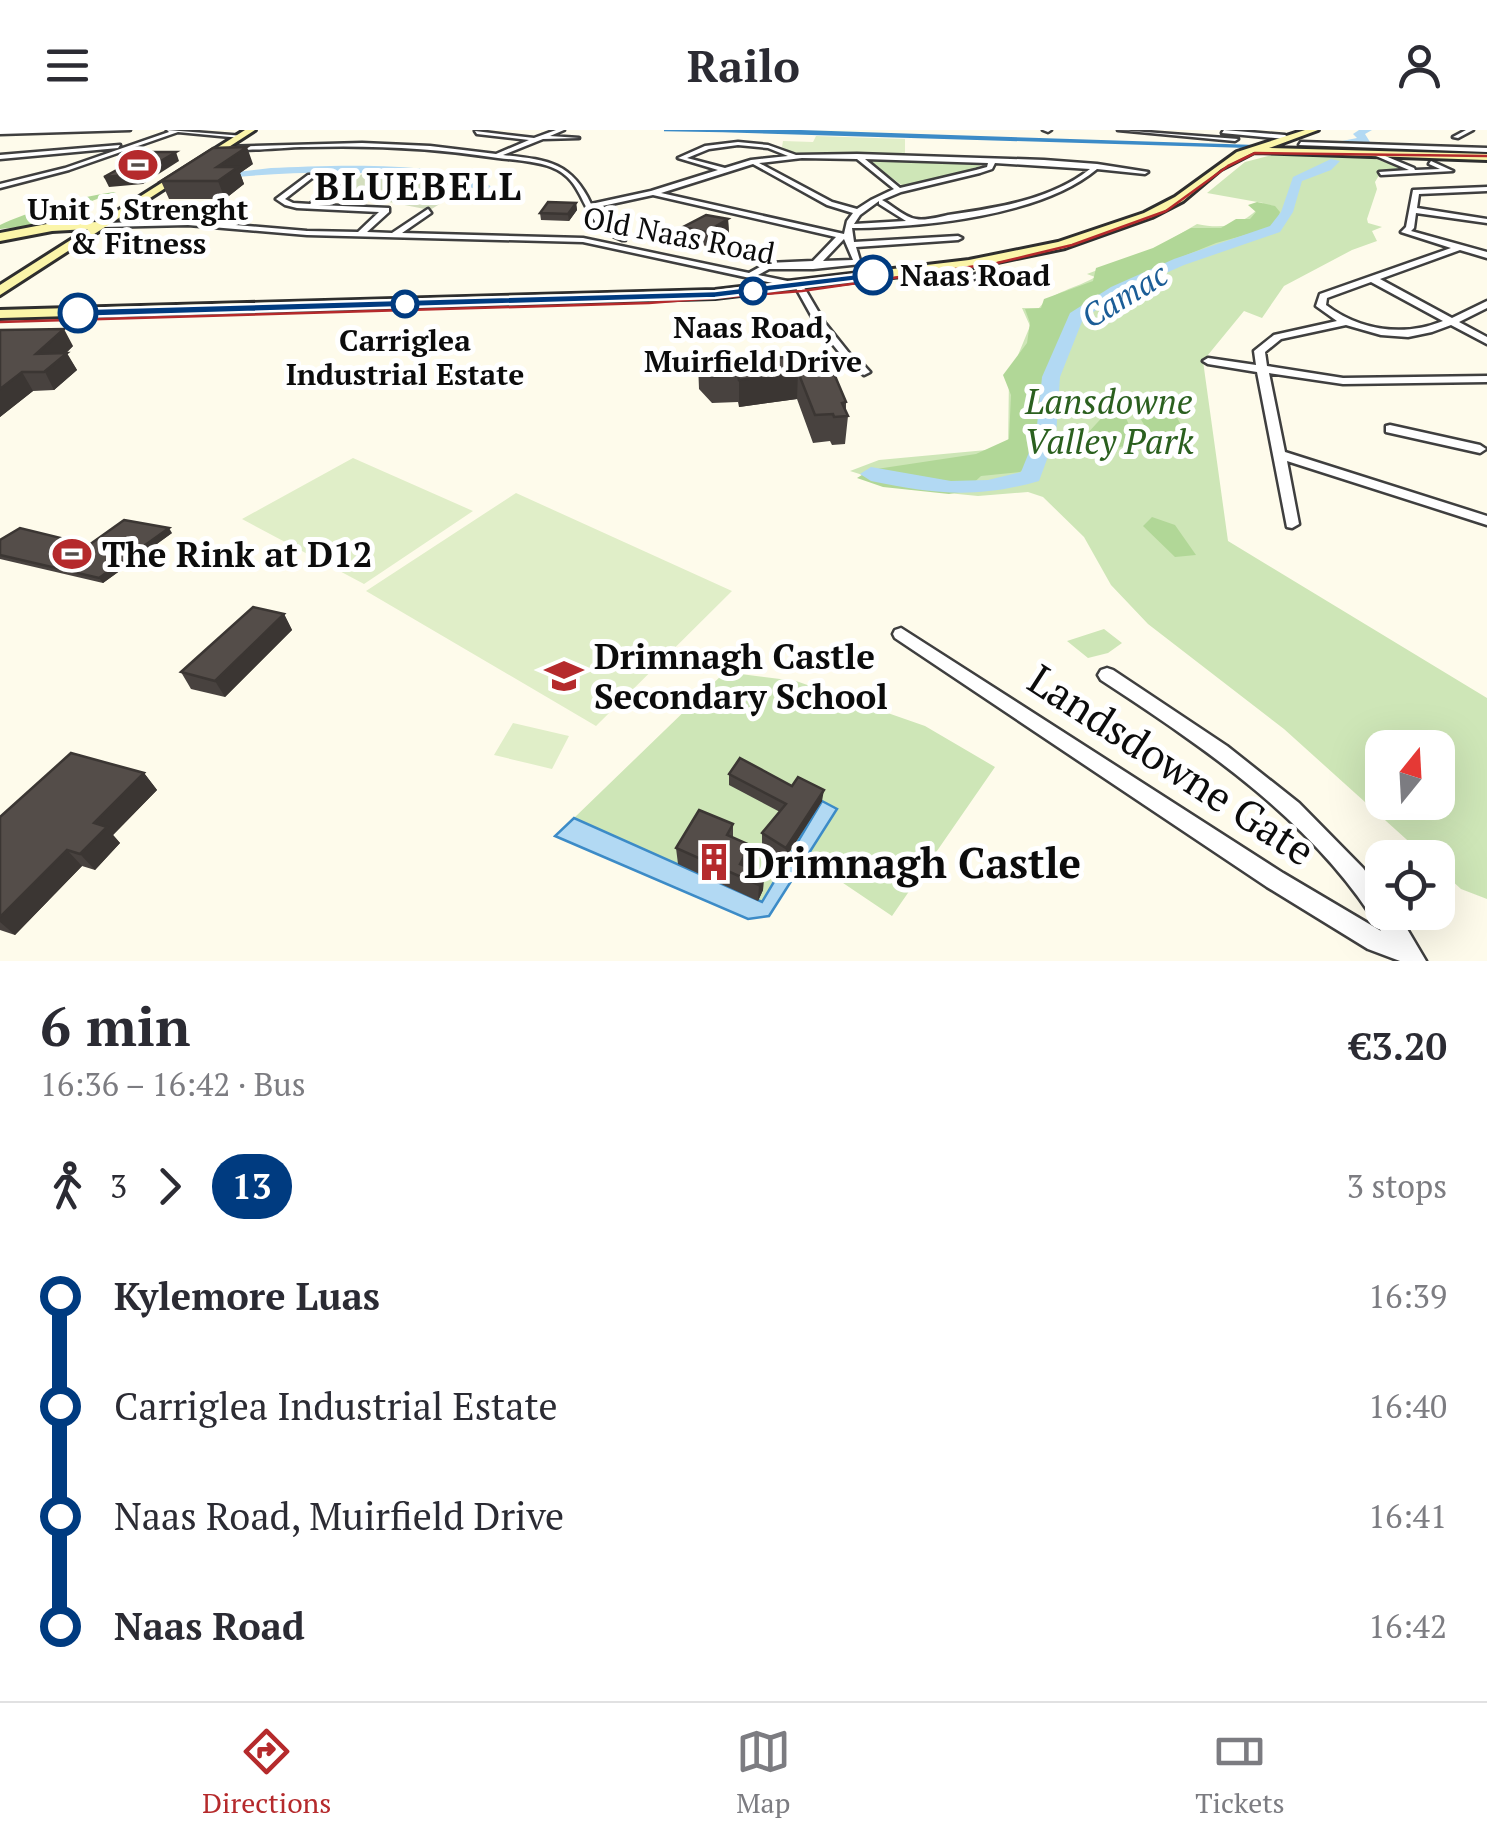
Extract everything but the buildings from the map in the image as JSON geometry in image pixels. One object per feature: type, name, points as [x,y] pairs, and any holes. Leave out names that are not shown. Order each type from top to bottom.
[{"type":"main road","points":[[0,314],[656,297],[775,284],[801,290],[989,261],[1061,245],[1162,208],[1218,167],[1285,137],[1314,130]]},
{"type":"main road","points":[[0,291],[246,135]]},
{"type":"main road","points":[[0,328],[638,308],[801,290],[987,266],[1085,243],[1168,213],[1259,148],[1282,153],[1300,149],[1486,157]]},
{"type":"main road","name":"Old Naas Road","points":[[0,237],[104,225]]},
{"type":"street","points":[[0,132],[126,130]]},
{"type":"street","points":[[162,130],[246,135],[272,146]]},
{"type":"street","points":[[0,186],[67,170],[177,130]]},
{"type":"street","points":[[202,133],[213,130]]},
{"type":"street","points":[[496,155],[561,130]]},
{"type":"street","points":[[1121,130],[1235,140]]},
{"type":"street","points":[[1204,130],[1285,137]]},
{"type":"street","points":[[1456,137],[1470,130]]},
{"type":"street","points":[[476,132],[570,141],[576,138]]},
{"type":"street","points":[[225,147],[452,141]]},
{"type":"street","points":[[429,142],[555,166],[569,175],[593,220],[606,232],[674,254]]},
{"type":"street","points":[[0,157],[136,145]]},
{"type":"street","points":[[721,146],[779,174],[817,200],[860,212]]},
{"type":"street","points":[[725,170],[681,158],[721,146],[777,146],[795,157]]},
{"type":"street","points":[[752,146],[770,156]]},
{"type":"street","points":[[1300,149],[1486,157]]},
{"type":"street","points":[[695,151],[734,162]]},
{"type":"street","points":[[1378,155],[1420,172]]},
{"type":"street","points":[[857,156],[900,190]]},
{"type":"street","points":[[534,162],[548,157]]},
{"type":"street","points":[[588,207],[653,193],[751,160],[795,157],[992,160],[1145,172]]},
{"type":"street","points":[[812,266],[848,236],[860,212],[874,200],[990,168],[992,160]]},
{"type":"street","points":[[1381,173],[1450,171],[1431,163]]},
{"type":"street","points":[[848,236],[985,211],[1041,196],[1086,176],[1097,166]]},
{"type":"street","points":[[311,207],[348,176],[310,176],[280,198],[287,204],[311,207],[386,210],[360,234]]},
{"type":"street","points":[[1487,189],[1418,191],[1405,232],[1487,255]]},
{"type":"street","points":[[653,193],[848,236],[958,238]]},
{"type":"street","points":[[882,202],[914,223]]},
{"type":"street","points":[[394,234],[428,210]]},
{"type":"street","points":[[1413,210],[1487,221]]},
{"type":"street","name":"Old Naas Road","points":[[104,225],[200,223],[360,234],[583,240],[758,270],[775,284]]},
{"type":"street","points":[[758,270],[856,263],[848,236]]},
{"type":"street","points":[[1458,248],[1321,299],[1324,309],[1347,322],[1407,333],[1421,332],[1484,308]]},
{"type":"street","points":[[969,277],[996,272],[987,266]]},
{"type":"street","points":[[1373,279],[1487,341]]},
{"type":"street","points":[[801,290],[821,324],[848,356],[836,371]]},
{"type":"street","points":[[1292,524],[1259,351],[1270,340],[1347,322]]},
{"type":"street","points":[[847,361],[855,362],[864,372]]},
{"type":"street","points":[[1208,361],[1352,381],[1487,378]]},
{"type":"street","points":[[1390,429],[1485,449]]},
{"type":"street","points":[[1278,454],[1487,521]]},
{"type":"street","name":"Landsdowne Gate","points":[[900,634],[1291,890],[1376,940],[1410,955]]},
{"type":"street","points":[[1107,675],[1194,730],[1339,855],[1365,889]]},
{"type":"street","points":[[1394,930],[1410,955]]},
{"type":"green space","points":[[816,136],[905,139],[905,155],[797,155],[782,147],[783,141],[813,142]]},
{"type":"green space","name":"Lansdowne Valley Park","points":[[1272,155],[1366,156],[1410,170],[1381,172],[1375,182],[1377,189],[1367,219],[1368,223],[1382,227],[1372,231],[1377,241],[1284,286],[1262,318],[1244,311],[1203,361],[1228,541],[1487,698],[1487,899],[1455,884],[1455,840],[1407,840],[1385,820],[1455,820],[1455,730],[1365,730],[1365,802],[1284,729],[1148,624],[1111,585],[1084,537],[1043,497],[1028,492],[978,496],[907,489],[850,471],[879,460],[1008,448],[1009,377],[1030,326],[1022,308],[1039,308],[1095,277],[1087,274],[1158,247],[1197,224],[1225,226],[1242,221],[1263,203],[1207,193],[1245,162]]},
{"type":"green space","points":[[864,158],[986,162],[968,173],[903,186]]},
{"type":"green space","points":[[362,174],[434,177],[472,184],[430,210],[384,201],[394,191],[343,188]]},
{"type":"green space","points":[[116,192],[81,205],[84,210],[59,223],[0,229],[0,225],[40,210]]},
{"type":"green space","points":[[1257,202],[1275,206],[1280,212],[1277,222],[1267,229],[1216,243],[1167,263],[1093,298],[1069,316],[1061,347],[1044,373],[1040,439],[1028,466],[1020,472],[981,476],[965,491],[949,494],[883,487],[857,478],[870,470],[976,454],[1009,439],[1011,395],[1003,375],[1027,343],[1030,323],[1025,309],[1041,308],[1044,299],[1093,281],[1096,268],[1153,248],[1191,228],[1221,228],[1236,219],[1250,219],[1256,212],[1248,205]]},
{"type":"green space","points":[[1139,396],[1171,406],[1182,427],[1176,440],[1166,444],[1146,428],[1133,406]]},
{"type":"green space","points":[[1108,411],[1124,413],[1136,442],[1099,454],[1086,449],[1085,436]]},
{"type":"green space","points":[[353,458],[473,511],[364,584],[242,519]]},
{"type":"green space","points":[[516,493],[732,591],[596,726],[366,591]]},
{"type":"green space","points":[[1152,517],[1175,525],[1196,555],[1175,557],[1143,526]]},
{"type":"green space","points":[[1104,629],[1122,643],[1108,653],[1088,658],[1067,641]]},
{"type":"green space","points":[[725,672],[796,681],[925,726],[995,767],[892,916],[806,858],[836,809],[823,801],[763,902],[574,818]]},
{"type":"green space","points":[[513,723],[569,736],[552,769],[494,755]]},
{"type":"water","points":[[664,130],[763,130],[1487,154],[723,131]]},
{"type":"water","points":[[822,801],[837,809],[769,916],[748,919],[555,836],[574,818],[762,902]]},
{"type":"waterway","name":"Camac","points":[[1342,142],[1366,140],[1358,134],[1367,130]]},
{"type":"waterway","name":"Camac","points":[[871,474],[951,488],[988,486],[1031,476],[1046,435],[1051,377],[1076,316],[1116,290],[1179,262],[1275,229],[1287,212],[1297,179],[1335,161]]},
{"type":"waterway","name":"Camac","points":[[210,176],[271,171],[394,171],[465,180],[488,188]]},
{"type":"tram line","points":[[0,322],[649,303],[802,291],[997,263],[1072,245],[1166,211],[1228,166],[1255,153],[1487,156]]},
{"type":"bus line","name":"13","points":[[78,313],[656,297],[772,289],[873,275]]},
{"type":"place","name":"Unit 5 Strenght & Fitness","points":[[138,165]]},
{"type":"place","name":"Naas Road","points":[[873,275]]},
{"type":"place","name":"Naas Road, Muirfield Drive","points":[[753,291]]},
{"type":"place","name":"Carriglea Industrial Estate","points":[[405,304]]},
{"type":"place","name":"The Rink at D12","points":[[72,554]]},
{"type":"place","name":"Drimnagh Castle Secondary School","points":[[564,676]]},
{"type":"place","name":"Drimnagh Castle","points":[[714,862]]},
{"type":"district","name":"BLUEBELL","points":[[419,186]]}]
